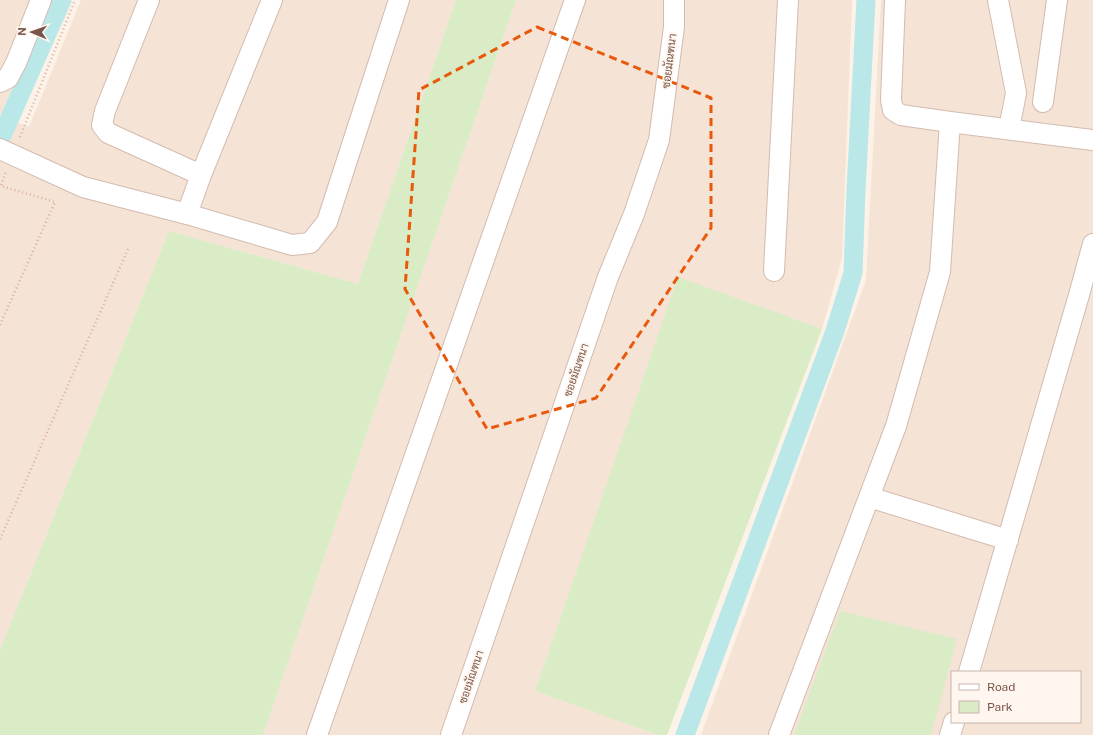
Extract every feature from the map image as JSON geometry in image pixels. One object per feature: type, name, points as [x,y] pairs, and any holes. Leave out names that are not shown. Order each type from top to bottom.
[{"type":"street","points":[[0,82],[8,78],[16,63],[41,0]]},
{"type":"street","points":[[149,0],[102,125],[108,133],[202,175]]},
{"type":"street","points":[[187,214],[272,0]]},
{"type":"street","points":[[4,157],[32,164],[83,187],[187,214],[292,245],[310,243],[327,222],[399,0]]},
{"type":"street","points":[[318,735],[575,0]]},
{"type":"street","name":"ซอยมัณฑนา","points":[[451,735],[608,277],[634,214],[659,140],[674,27],[674,0]]},
{"type":"street","points":[[774,271],[788,0]]},
{"type":"street","points":[[895,0],[891,100],[893,110],[901,115],[1093,140]]},
{"type":"street","points":[[998,0],[1016,94],[1009,129]]},
{"type":"street","points":[[1043,102],[1057,0]]},
{"type":"street","points":[[779,735],[896,426],[940,272],[950,122]]},
{"type":"street","points":[[969,671],[1093,244]]},
{"type":"street","points":[[869,497],[1008,540]]},
{"type":"street","points":[[950,735],[954,723]]},
{"type":"path","points":[[19,138],[75,0]]},
{"type":"path","points":[[0,325],[55,202],[0,186],[4,157]]},
{"type":"path","points":[[0,539],[129,247]]},
{"type":"highlighted area","points":[[537,27],[711,98],[711,228],[596,398],[487,429],[405,289],[419,90]]},
{"type":"shaded area","points":[[0,0],[51,0],[0,116]]},
{"type":"shaded area","points":[[81,0],[456,0],[358,284],[169,231],[0,650],[0,116],[29,127]]},
{"type":"shaded area","points":[[516,0],[852,0],[842,258],[822,329],[678,278],[535,691],[658,735],[263,735]]},
{"type":"shaded area","points":[[881,0],[1093,0],[1093,735],[701,735],[866,280]]},
{"type":"green space","points":[[456,0],[516,0],[263,735],[0,735],[0,650],[169,231],[358,284]]},
{"type":"green space","points":[[678,277],[822,329],[667,735],[658,735],[535,691]]},
{"type":"green space","points":[[840,611],[957,639],[931,735],[794,735]]},
{"type":"waterway","points":[[0,140],[62,0]]},
{"type":"waterway","points":[[685,735],[835,331],[853,273],[866,0]]}]
